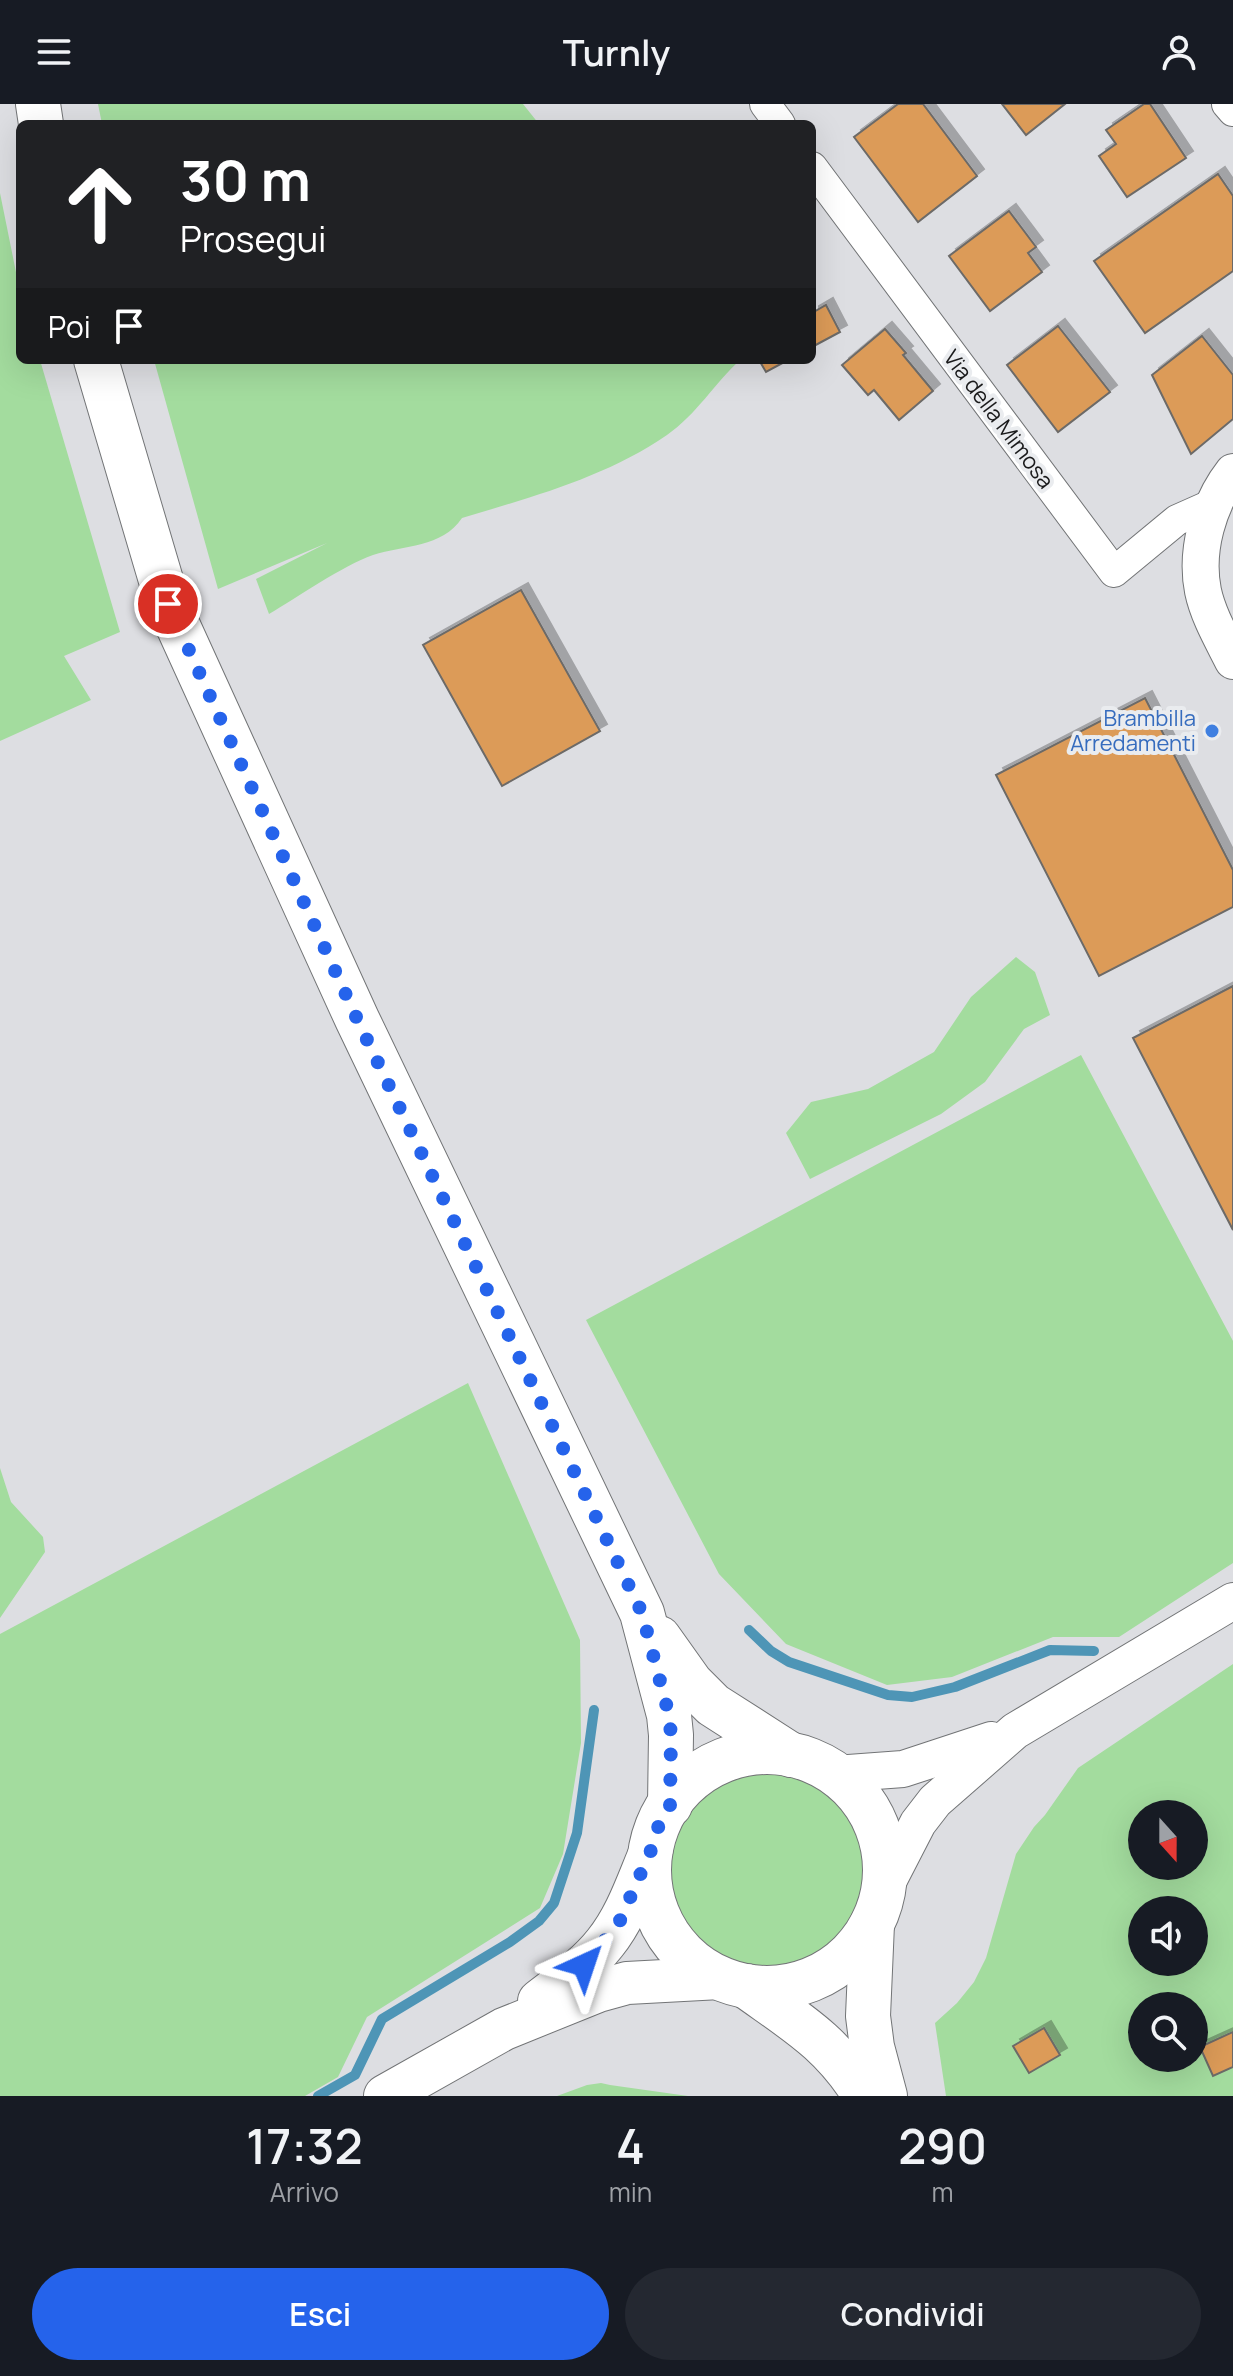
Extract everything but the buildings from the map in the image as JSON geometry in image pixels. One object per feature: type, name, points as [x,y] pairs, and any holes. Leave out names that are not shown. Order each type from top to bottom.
[{"type":"main road","points":[[97,364],[168,604],[357,1019],[642,1613],[691,1683],[713,1705],[792,1756],[835,1774],[856,1793],[876,1824],[885,1861],[868,2016],[872,2047],[885,2096]]},
{"type":"main road","points":[[642,1613],[669,1715],[670,1805]]},
{"type":"main road","points":[[504,2029],[584,1965],[606,1942],[627,1907],[660,1821],[695,1777],[719,1763],[755,1754],[792,1756]]},
{"type":"main road","points":[[652,1848],[650,1885],[661,1921],[681,1951],[695,1964],[733,1982],[826,2044],[847,2067],[865,2096]]},
{"type":"main road","points":[[385,2096],[504,2029],[617,1985],[733,1982],[784,1987],[819,1975],[850,1954],[878,1906]]},
{"type":"street","points":[[1227,104],[1233,111]]},
{"type":"street","name":"Via della Mimosa","points":[[816,172],[1114,572],[1177,520],[1213,504]]},
{"type":"street","points":[[1233,472],[1213,504],[1203,549],[1201,579],[1211,613],[1233,661]]},
{"type":"street","points":[[878,1906],[918,1823],[935,1801],[1015,1731],[1233,1601]]},
{"type":"street","points":[[835,1774],[903,1769],[1015,1731]]},
{"type":"green space","points":[[98,104],[523,104],[536,120],[101,120]]},
{"type":"green space","points":[[0,193],[16,272],[16,364],[41,364],[120,632],[64,656],[91,700],[0,741]]},
{"type":"green space","points":[[155,364],[736,364],[687,418],[667,435],[594,474],[462,518],[454,528],[433,540],[361,560],[269,614],[256,579],[327,543],[218,589]]},
{"type":"green space","points":[[1016,957],[1035,972],[1050,1015],[1024,1029],[985,1082],[941,1114],[810,1179],[786,1133],[811,1102],[868,1089],[934,1052],[971,997]]},
{"type":"green space","points":[[1081,1055],[1233,1341],[1233,1563],[1119,1637],[1053,1637],[952,1677],[887,1685],[786,1644],[719,1574],[586,1320]]},
{"type":"green space","points":[[468,1383],[580,1640],[581,1743],[563,1854],[540,1908],[367,2017],[338,2077],[305,2096],[0,2096],[0,1634]]},
{"type":"green space","points":[[0,1468],[11,1502],[43,1537],[45,1552],[0,1618]]},
{"type":"green space","points":[[1233,1664],[1233,2096],[946,2096],[935,2023],[974,1982],[986,1958],[1016,1854],[1078,1768]]},
{"type":"green space","points":[[767,1771],[805,1778],[837,1800],[859,1832],[866,1870],[859,1908],[837,1940],[805,1962],[767,1969],[729,1962],[697,1940],[675,1908],[668,1870],[675,1832],[697,1800],[729,1778]]},
{"type":"green space","points":[[601,2083],[610,2085],[688,2096],[557,2096]]},
{"type":"waterway","points":[[749,1630],[771,1651],[789,1662],[888,1695],[912,1697],[955,1687],[1050,1650],[1094,1651]]},
{"type":"waterway","points":[[318,2096],[355,2075],[382,2019],[510,1942],[539,1921],[554,1903],[577,1833],[594,1710]]},
{"type":"place","name":"Brambilla Arredamenti","points":[[1212,731]]},
{"type":"route","points":[[168,604],[357,1019],[642,1613],[669,1715],[670,1805],[660,1821],[652,1848],[618,1925],[584,1965]]}]
